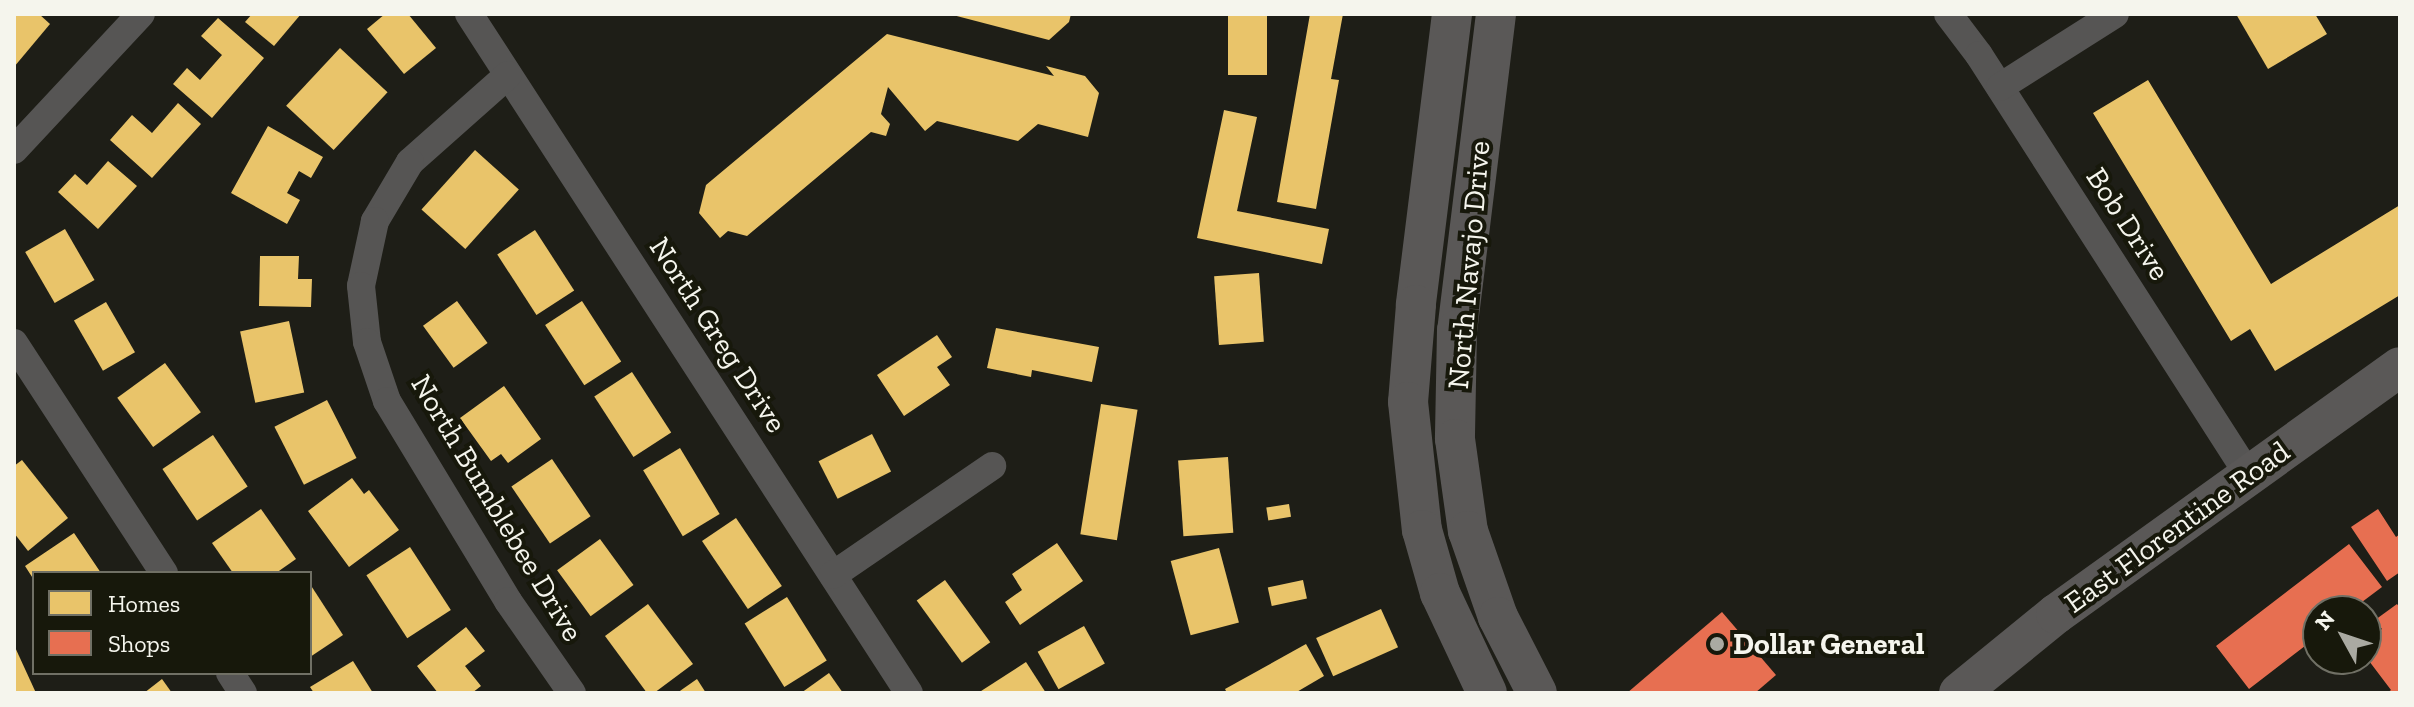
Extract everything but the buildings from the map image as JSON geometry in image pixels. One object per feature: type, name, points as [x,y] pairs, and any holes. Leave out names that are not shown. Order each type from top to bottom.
[{"type":"street","points":[[14,150],[141,14]]},
{"type":"street","name":"North Greg Drive","points":[[469,14],[909,693]]},
{"type":"street","name":"North Navajo Drive","points":[[1452,14],[1408,402],[1422,530],[1440,593],[1487,693]]},
{"type":"street","name":"North Navajo Drive","points":[[1496,14],[1457,330],[1455,439],[1468,531],[1498,617],[1537,693]]},
{"type":"street","name":"Bob Drive","points":[[1948,14],[2000,87],[2248,474]]},
{"type":"street","points":[[2000,87],[2115,14]]},
{"type":"street","name":"North Bumblebee Drive","points":[[508,75],[410,162],[375,221],[361,286],[367,342],[387,401],[508,601],[572,693]]},
{"type":"street","points":[[1421,270],[1463,276]]},
{"type":"street","points":[[14,343],[163,571]]},
{"type":"street","name":"East Florentine Road","points":[[1959,693],[2056,614],[2400,367]]},
{"type":"street","points":[[833,575],[992,466]]},
{"type":"street","points":[[231,675],[243,693]]},
{"type":"place","name":"Dollar General","points":[[1717,644]]}]
